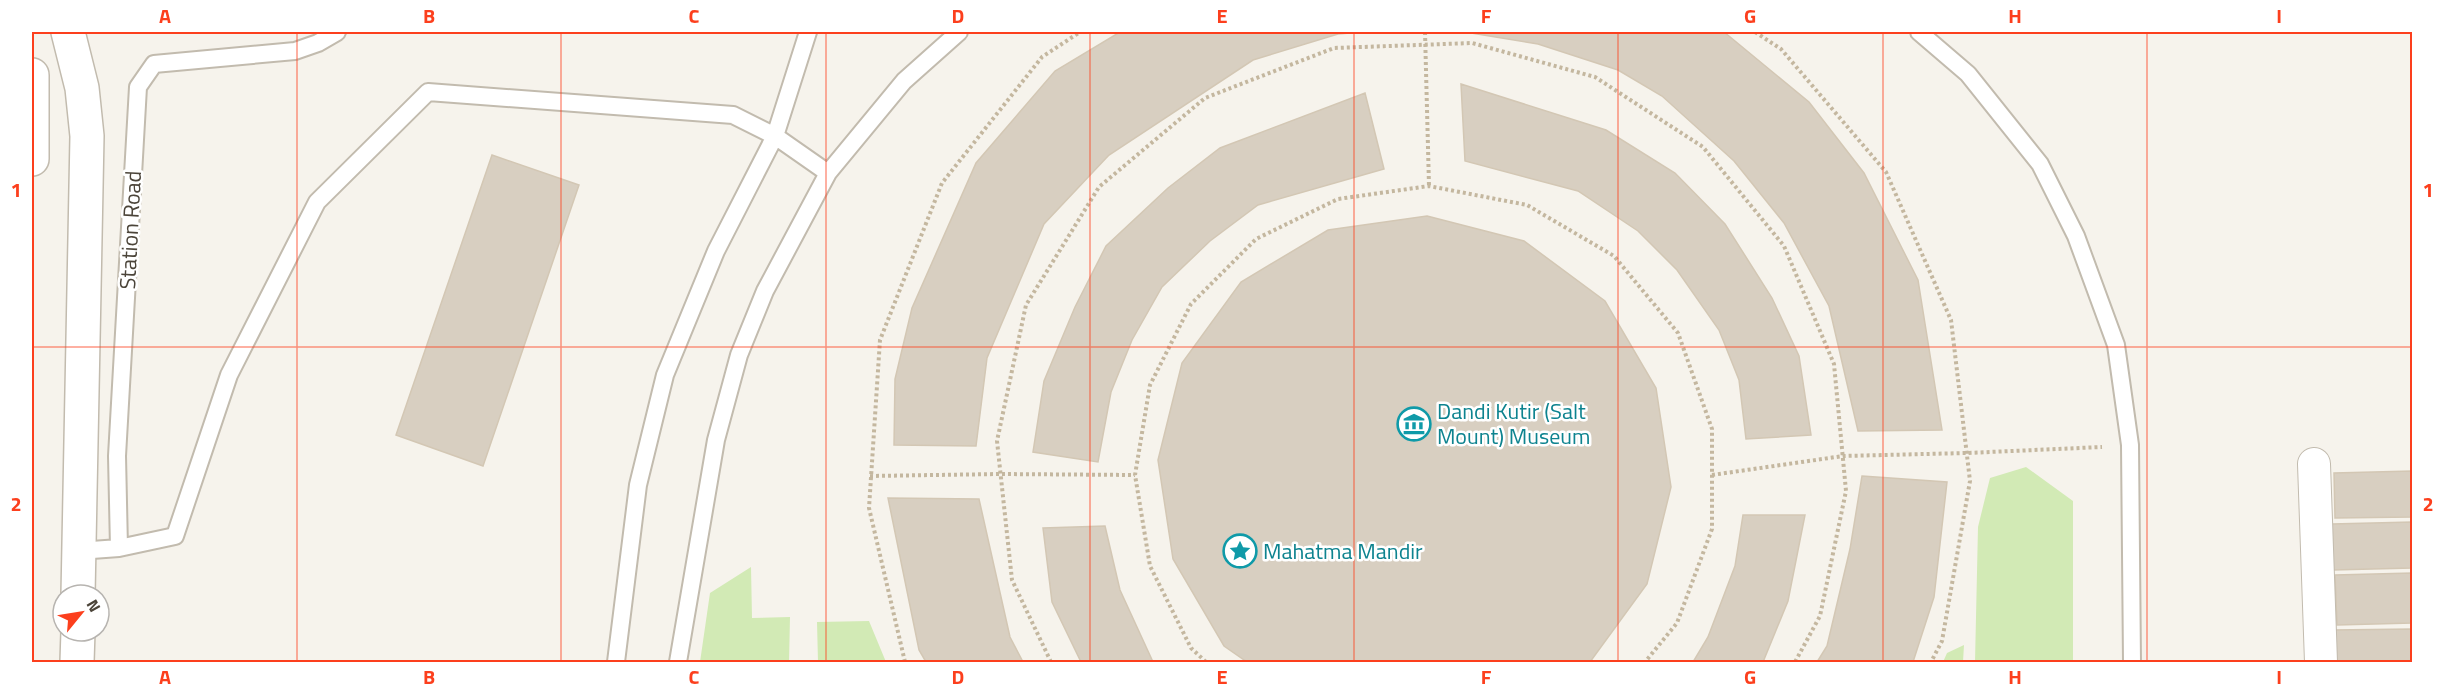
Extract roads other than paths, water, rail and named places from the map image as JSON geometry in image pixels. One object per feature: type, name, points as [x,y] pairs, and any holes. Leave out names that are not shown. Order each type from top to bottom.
[{"type":"street","points":[[68,32],[82,88],[87,136],[78,583]]},
{"type":"street","points":[[32,75],[32,159]]},
{"type":"street","points":[[2314,465],[2321,663]]},
{"type":"street","points":[[77,663],[78,643]]},
{"type":"lane","name":"Station Road","points":[[119,548],[117,456],[138,87],[154,64],[295,51],[318,43],[337,32]]},
{"type":"lane","points":[[616,663],[638,485],[665,375],[716,250],[775,136],[808,32]]},
{"type":"lane","points":[[678,663],[716,440],[739,355],[785,251],[828,172],[904,81],[959,32]]},
{"type":"lane","points":[[1919,32],[1968,74],[2040,164],[2076,236],[2116,345],[2130,445],[2133,663]]},
{"type":"lane","points":[[78,551],[119,548],[175,536],[229,375],[316,202],[428,92],[733,115],[775,136],[828,172]]},
{"type":"place","name":"Dandi Kutir (Salt Mount) Museum","points":[[1414,424]]},
{"type":"place","name":"Mahatma Mandir","points":[[1240,551]]}]
